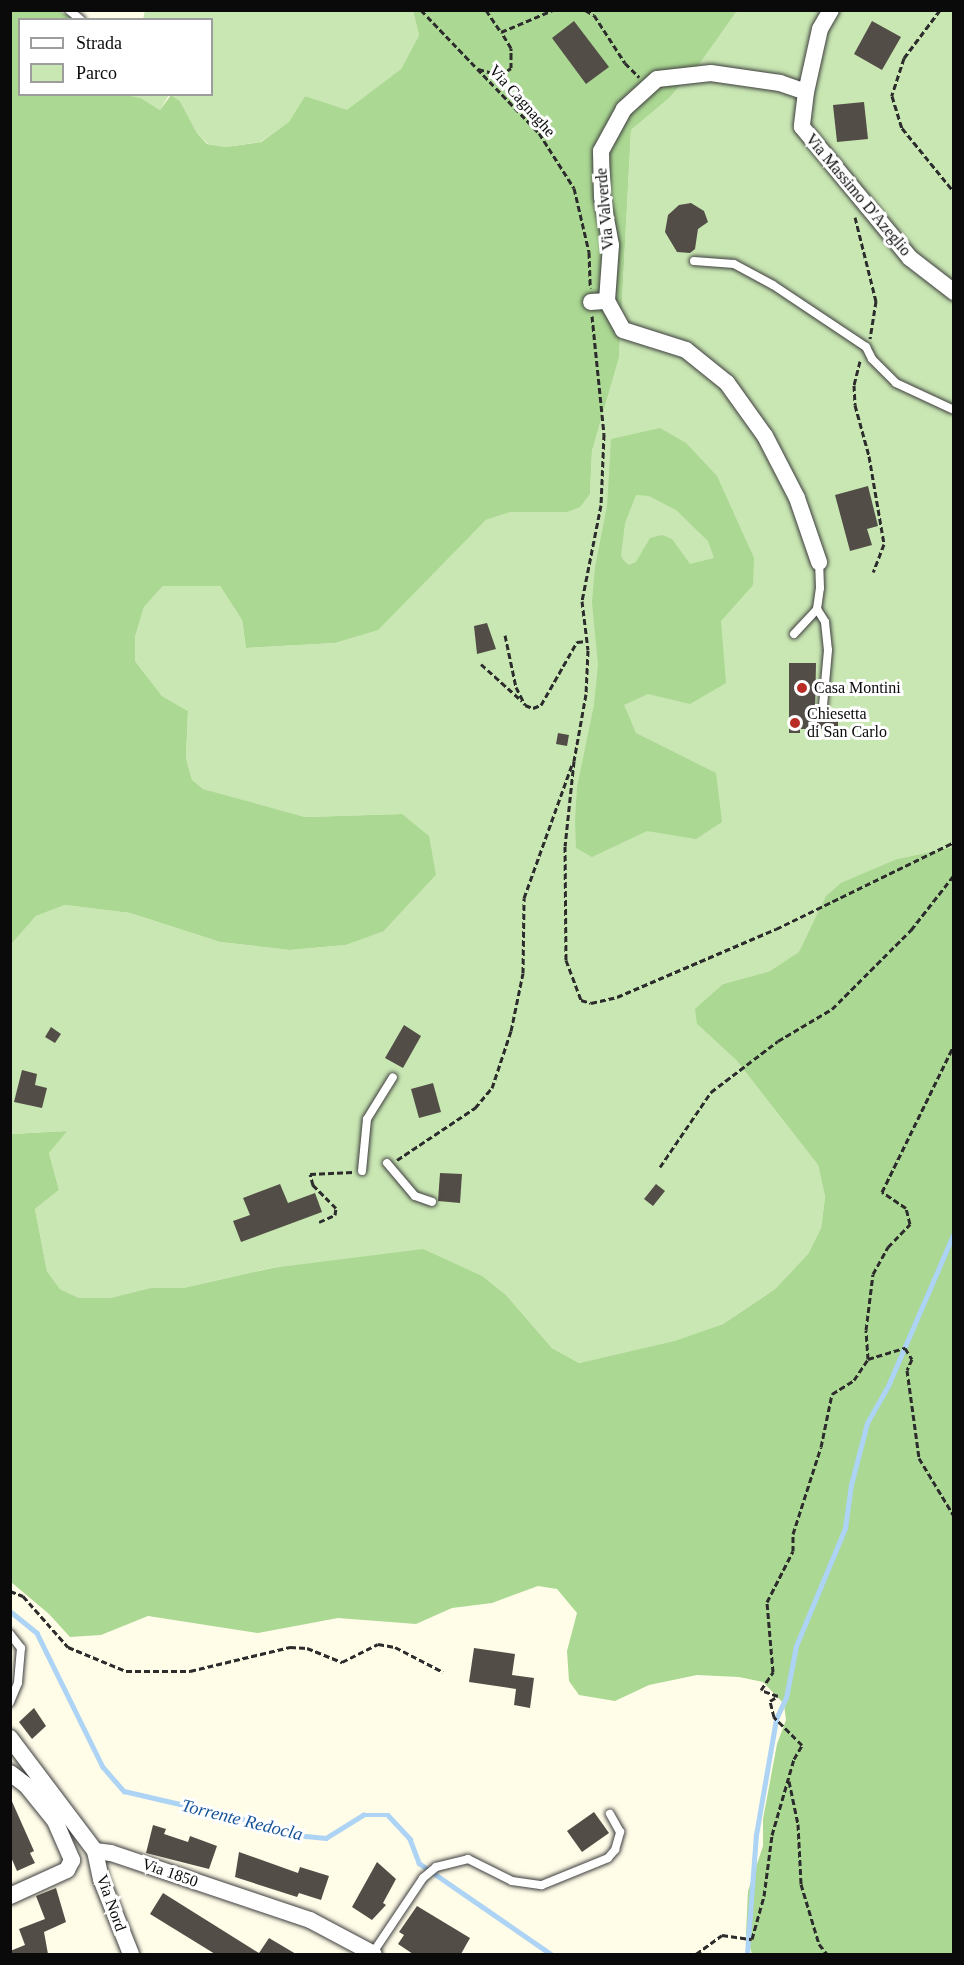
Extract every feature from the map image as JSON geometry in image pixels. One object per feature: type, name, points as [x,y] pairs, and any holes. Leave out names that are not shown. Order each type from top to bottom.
[{"type":"street","name":"Via Massimo D'Azeglio","points":[[831,10],[820,29],[806,92],[802,127],[844,183],[910,258],[954,292]]},
{"type":"street","points":[[647,84],[657,79],[711,73],[780,82],[806,92]]},
{"type":"street","name":"Via Valverde","points":[[599,302],[611,245],[602,197],[601,151],[624,109],[647,84]]},
{"type":"street","points":[[599,302],[623,330],[686,351],[727,384],[765,436],[792,487],[819,562]]},
{"type":"street","points":[[10,1738],[62,1817],[72,1860],[70,1868],[10,1896]]},
{"type":"street","points":[[10,1773],[62,1817],[95,1851]]},
{"type":"street","name":"Via 1850","points":[[95,1851],[111,1853],[310,1920],[373,1954]]},
{"type":"street","name":"Via Nord","points":[[95,1851],[101,1879],[130,1954]]},
{"type":"lane","points":[[694,261],[734,264],[825,317],[867,346],[872,359],[896,383],[952,409]]},
{"type":"lane","points":[[794,634],[817,609],[820,588],[819,562]]},
{"type":"lane","points":[[817,609],[825,622],[828,650],[823,706]]},
{"type":"lane","points":[[362,1171],[367,1119],[393,1077]]},
{"type":"lane","points":[[387,1163],[415,1197],[432,1202]]},
{"type":"lane","points":[[10,1634],[21,1648],[18,1683],[10,1702]]},
{"type":"lane","points":[[373,1954],[423,1878],[436,1867],[468,1859],[512,1881],[542,1885],[608,1858],[615,1850],[620,1832],[610,1814]]},
{"type":"path","name":"Via Cagnaghe","points":[[421,10],[540,134],[574,188],[589,252],[599,302],[597,364],[604,434],[601,505],[582,601],[587,641],[586,694],[574,760]]},
{"type":"path","points":[[476,68],[500,75],[512,68],[511,48],[486,10]]},
{"type":"path","points":[[501,32],[553,10]]},
{"type":"path","points":[[585,10],[594,15],[625,63],[647,84]]},
{"type":"path","points":[[940,10],[904,58],[892,96],[902,128],[954,192]]},
{"type":"path","points":[[844,183],[876,301],[867,346],[854,385],[884,544],[873,572]]},
{"type":"path","points":[[505,635],[510,668],[525,705]]},
{"type":"path","points":[[481,664],[525,705],[533,708],[541,705],[577,642],[587,641]]},
{"type":"path","points":[[574,760],[565,846],[566,960],[581,1000],[591,1003],[617,996],[776,929],[954,842]]},
{"type":"path","points":[[387,1163],[400,1158],[475,1108],[492,1088],[511,1031],[523,973],[524,898],[574,760]]},
{"type":"path","points":[[660,1167],[711,1092],[778,1041],[832,1009],[904,937],[954,874]]},
{"type":"path","points":[[696,1954],[722,1935],[740,1939],[752,1938],[764,1896],[772,1835],[788,1779],[802,1745],[774,1717],[770,1701],[778,1696],[761,1690],[772,1672],[767,1602],[793,1551],[793,1534],[821,1447],[832,1394],[854,1380],[868,1359],[866,1330],[873,1274],[888,1247],[910,1224],[906,1208],[882,1192],[954,1046]]},
{"type":"path","points":[[319,1222],[335,1215],[336,1208],[313,1185],[310,1174],[362,1171]]},
{"type":"path","points":[[868,1359],[905,1348],[912,1359],[908,1378],[919,1458],[954,1516]]},
{"type":"path","points":[[10,1591],[23,1596],[68,1647],[126,1671],[190,1671],[290,1647],[307,1648],[342,1662],[378,1644],[395,1647],[443,1672]]},
{"type":"path","points":[[788,1779],[798,1824],[801,1884],[819,1944],[827,1954]]},
{"type":"path","points":[[637,1954],[647,1954]]},
{"type":"green space","points":[[145,10],[413,11],[419,35],[401,69],[347,111],[305,96],[290,122],[260,142],[226,147],[208,144],[197,133],[180,101],[172,96],[213,96],[213,18],[143,18]]},
{"type":"green space","points":[[11,11],[59,11],[72,18],[18,18],[18,96],[131,96],[141,98],[160,110],[172,96],[180,101],[197,133],[207,144],[226,147],[261,142],[289,122],[305,96],[347,110],[401,69],[419,35],[413,11],[737,11],[698,66],[668,99],[631,130],[619,358],[592,451],[590,494],[580,507],[567,512],[511,512],[486,520],[378,630],[335,643],[246,648],[242,620],[220,586],[163,586],[144,607],[135,637],[135,661],[162,696],[188,711],[186,758],[192,780],[203,789],[305,817],[402,814],[429,836],[436,875],[384,931],[346,945],[290,950],[220,942],[130,913],[65,905],[36,916],[11,944]]},
{"type":"green space","points":[[737,11],[953,11],[953,847],[897,859],[826,897],[800,952],[770,971],[723,984],[697,1024],[736,1060],[818,1165],[825,1197],[821,1228],[808,1254],[775,1289],[723,1324],[674,1342],[579,1363],[552,1348],[507,1296],[340,1262],[271,1268],[183,1288],[150,1288],[110,1298],[79,1298],[60,1289],[47,1271],[35,1209],[59,1190],[49,1153],[66,1131],[11,1134],[10,944],[36,916],[65,905],[130,913],[220,942],[290,950],[346,945],[385,930],[436,875],[402,814],[305,817],[202,789],[192,780],[186,758],[188,711],[162,696],[135,661],[135,637],[144,607],[163,586],[220,586],[242,620],[246,648],[335,643],[378,629],[486,520],[511,512],[567,512],[590,494],[592,451],[619,358],[631,130],[668,99],[698,66]]},
{"type":"green space","points":[[131,96],[168,96],[160,110],[141,98]]},
{"type":"green space","points":[[660,428],[686,443],[717,476],[754,558],[753,585],[721,621],[726,683],[690,704],[648,694],[624,705],[636,733],[716,773],[722,822],[696,839],[647,831],[592,857],[576,848],[575,821],[577,787],[594,705],[598,665],[592,602],[595,567],[607,506],[611,439]],"holes":[[[636,495],[649,496],[676,510],[708,541],[714,558],[690,564],[672,539],[662,535],[650,538],[636,562],[629,565],[624,561],[621,556],[625,523]]]},
{"type":"green space","points":[[953,847],[953,1954],[752,1954],[746,1934],[748,1891],[763,1846],[763,1819],[777,1744],[786,1720],[784,1704],[763,1682],[739,1677],[697,1675],[649,1685],[615,1701],[579,1695],[569,1681],[567,1651],[577,1613],[557,1589],[538,1586],[492,1603],[452,1608],[416,1624],[338,1618],[258,1633],[148,1616],[101,1635],[70,1637],[49,1614],[11,1582],[11,1134],[67,1131],[49,1153],[59,1190],[35,1209],[47,1271],[60,1289],[79,1298],[110,1298],[150,1288],[183,1288],[272,1268],[423,1249],[482,1276],[507,1296],[552,1348],[579,1363],[675,1341],[723,1324],[775,1289],[808,1254],[821,1228],[825,1197],[818,1165],[736,1060],[697,1024],[695,1009],[723,984],[770,971],[799,952],[826,896],[841,883],[897,859]]},
{"type":"building","points":[[574,21],[609,67],[586,84],[552,38]]},
{"type":"building","points":[[872,21],[901,37],[882,70],[854,54]]},
{"type":"building","points":[[864,102],[868,139],[837,142],[833,105]]},
{"type":"building","points":[[691,203],[704,211],[708,222],[698,229],[695,249],[690,253],[677,252],[665,232],[668,215],[679,205]]},
{"type":"building","points":[[868,486],[878,526],[867,529],[872,545],[850,551],[835,495]]},
{"type":"building","points":[[487,623],[496,649],[477,654],[474,626]]},
{"type":"building","name":"Casa Montini","points":[[789,663],[816,663],[815,713],[838,713],[838,729],[800,729],[800,733],[789,733]]},
{"type":"building","points":[[558,733],[569,735],[567,746],[556,744]]},
{"type":"building","points":[[404,1025],[421,1036],[403,1068],[385,1058]]},
{"type":"building","points":[[51,1027],[61,1034],[55,1043],[45,1037]]},
{"type":"building","points":[[22,1070],[37,1074],[35,1085],[47,1088],[42,1108],[14,1102]]},
{"type":"building","points":[[433,1083],[441,1112],[419,1118],[411,1089]]},
{"type":"building","points":[[440,1173],[462,1174],[460,1203],[438,1201]]},
{"type":"building","points":[[280,1184],[288,1203],[315,1193],[322,1212],[241,1242],[233,1221],[250,1215],[243,1198]]},
{"type":"building","points":[[656,1184],[665,1191],[653,1206],[644,1199]]},
{"type":"building","points":[[474,1648],[515,1654],[512,1675],[534,1678],[530,1708],[514,1705],[516,1689],[469,1682]]},
{"type":"building","points":[[34,1708],[46,1726],[32,1739],[19,1722]]},
{"type":"building","points":[[10,1797],[34,1851],[30,1853],[35,1863],[17,1871],[10,1855]]},
{"type":"building","points":[[594,1812],[609,1833],[582,1852],[567,1831]]},
{"type":"building","points":[[153,1825],[166,1829],[164,1834],[188,1842],[190,1836],[217,1846],[209,1869],[146,1853]]},
{"type":"building","points":[[239,1852],[298,1873],[300,1867],[329,1876],[321,1900],[299,1893],[297,1897],[235,1877]]},
{"type":"building","points":[[377,1862],[396,1879],[383,1903],[386,1905],[372,1920],[352,1907]]},
{"type":"building","points":[[56,1888],[66,1922],[44,1932],[48,1954],[10,1954],[10,1951],[25,1945],[19,1929],[45,1919],[36,1896]]},
{"type":"building","points":[[163,1893],[259,1953],[269,1938],[296,1954],[215,1954],[150,1914]]},
{"type":"building","points":[[417,1906],[470,1938],[461,1954],[413,1954],[398,1944],[404,1935],[399,1932]]},
{"type":"waterway","points":[[747,1954],[756,1835],[776,1719],[786,1698],[796,1646],[845,1528],[851,1485],[867,1423],[888,1386],[954,1233]]},
{"type":"waterway","name":"Torrente Redocla","points":[[10,1611],[37,1633],[103,1767],[124,1791],[261,1823],[285,1834],[326,1838],[363,1815],[388,1815],[410,1839],[419,1863],[551,1954]]},
{"type":"place","name":"Casa Montini","points":[[802,688]]},
{"type":"place","name":"Chiesetta di San Carlo","points":[[795,723]]}]
